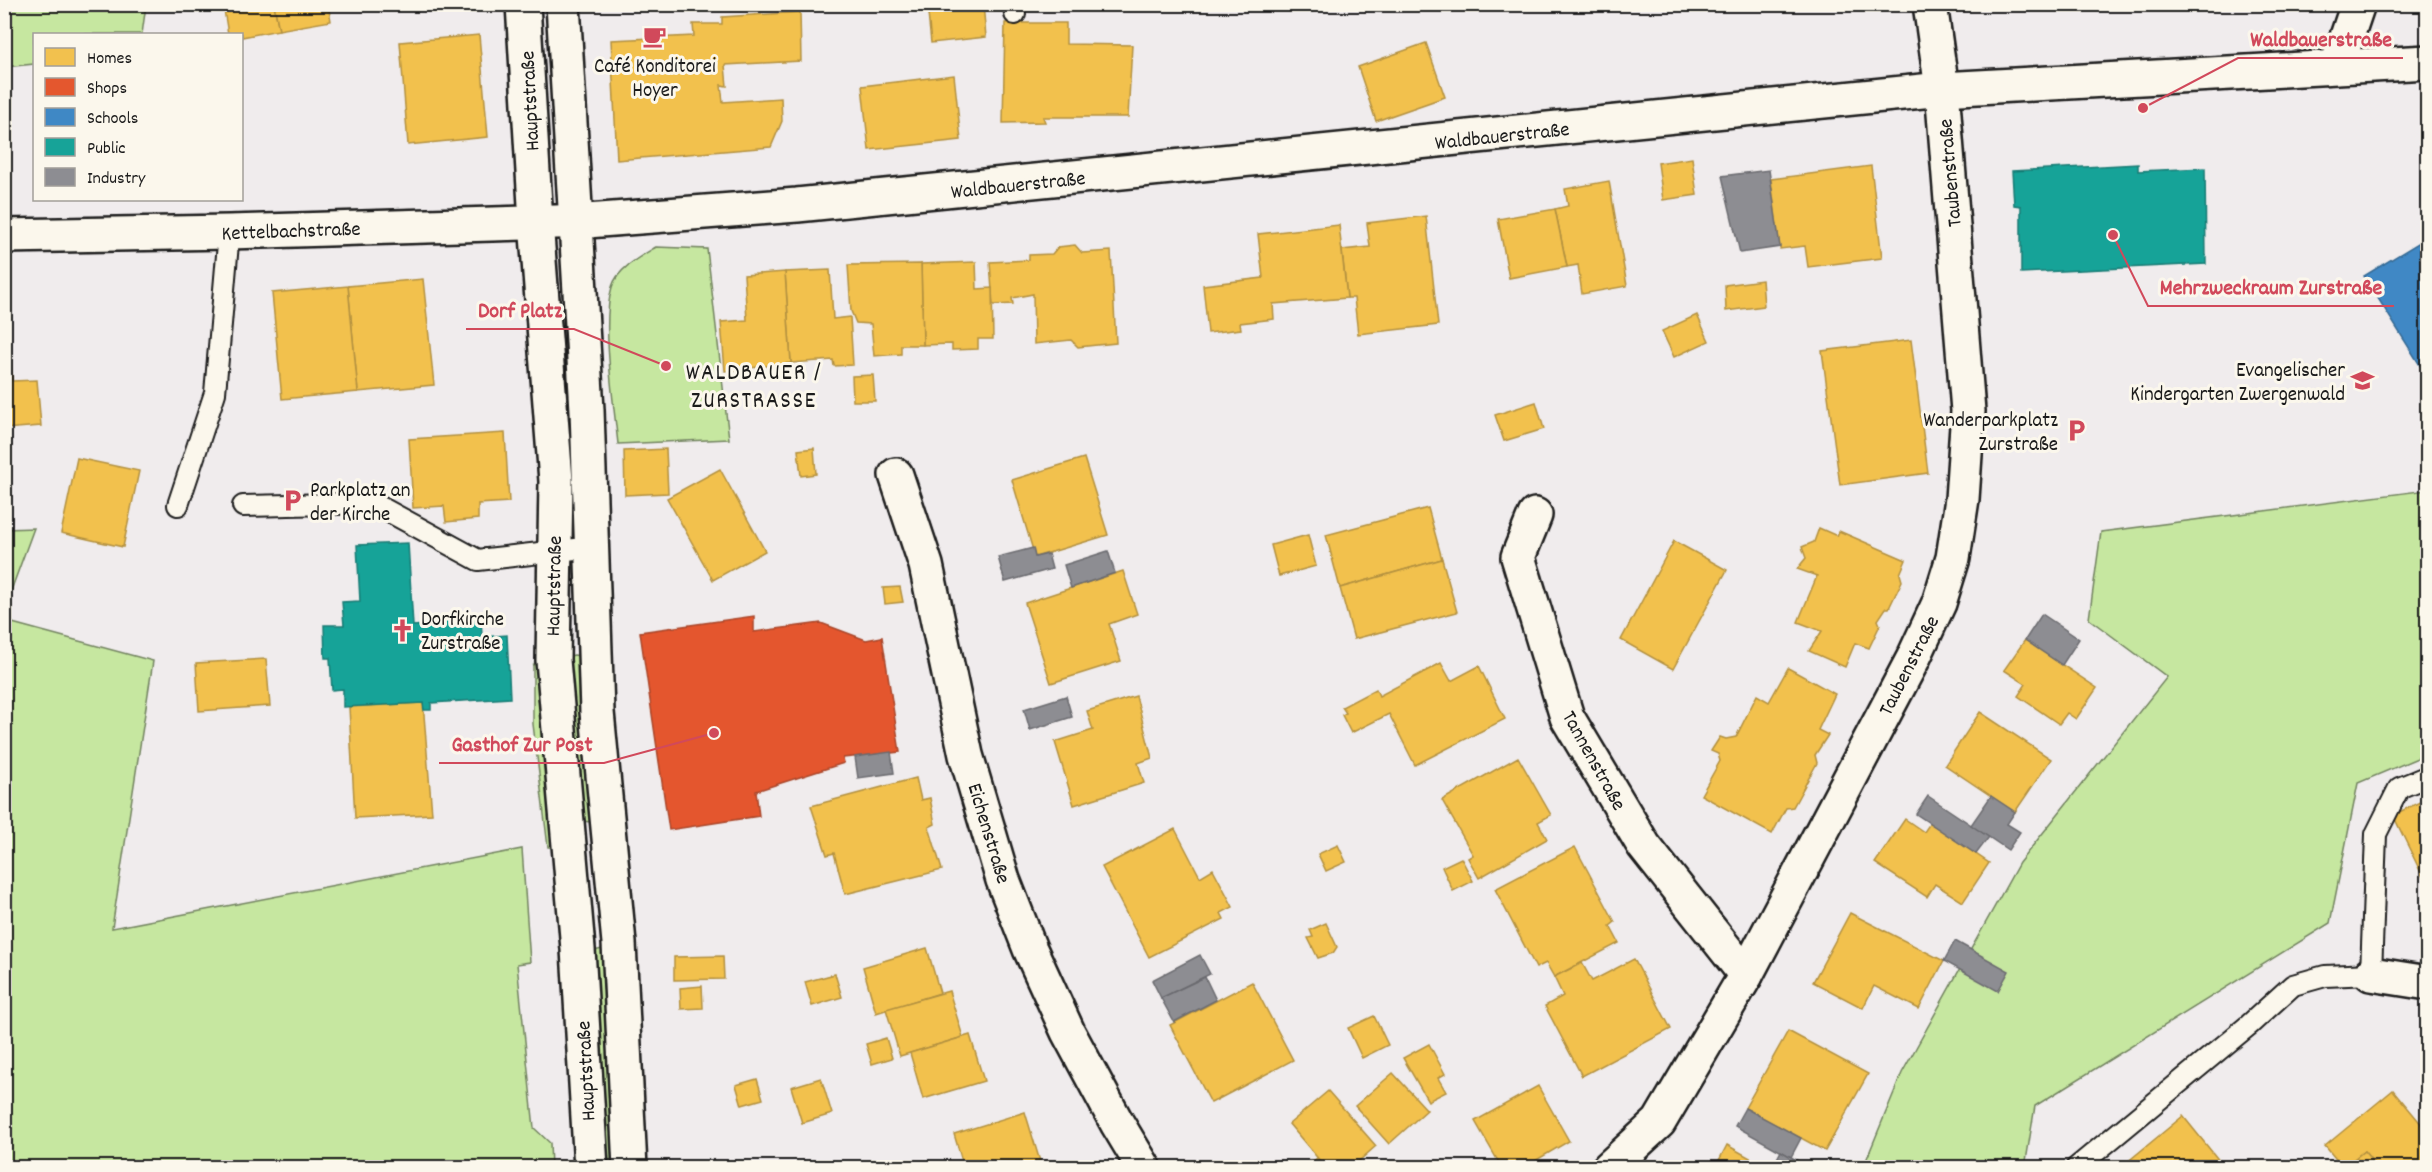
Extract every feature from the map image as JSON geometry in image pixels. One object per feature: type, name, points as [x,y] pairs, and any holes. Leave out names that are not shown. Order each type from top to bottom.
[{"type":"street","name":"Hauptstraße","points":[[524,4],[536,222],[556,481],[553,552],[553,660],[578,949],[591,1167]]},
{"type":"street","name":"Hauptstraße","points":[[563,4],[578,221],[593,547],[597,712],[619,943],[630,1167]]},
{"type":"street","name":"Taubenstraße","points":[[1609,1167],[1659,1122],[1746,975],[1913,659],[1939,603],[1953,558],[1962,499],[1968,411],[1942,89],[1930,4]]},
{"type":"street","points":[[2337,66],[2358,4]]},
{"type":"street","name":"Waldbauerstraße","points":[[578,221],[797,206],[1942,89],[2427,62]]},
{"type":"street","name":"Kettelbachstraße","points":[[4,236],[229,232],[578,221]]},
{"type":"street","name":"Eichenstraße","points":[[896,475],[926,565],[966,755],[1003,880],[1030,949],[1068,1032],[1117,1123],[1144,1167]]},
{"type":"street","name":"Tannenstraße","points":[[1535,515],[1518,557],[1567,717],[1644,846],[1746,975]]},
{"type":"street","points":[[2371,974],[2427,983]]},
{"type":"lane","points":[[178,505],[215,393],[229,232]]},
{"type":"lane","points":[[243,506],[373,503],[478,560],[593,547]]},
{"type":"lane","points":[[2076,1167],[2249,1025],[2293,985],[2325,976],[2371,974],[2376,834],[2399,788],[2427,776]]},
{"type":"green space","points":[[5,4],[146,5],[142,33],[33,33],[33,64],[5,67]]},
{"type":"green space","points":[[656,247],[707,249],[729,439],[618,444],[609,364],[609,302],[612,287],[619,274]]},
{"type":"green space","points":[[2427,490],[2427,754],[2358,783],[2330,923],[2035,1106],[2025,1167],[1863,1168],[1902,1073],[2019,863],[2167,677],[2089,619],[2101,532]]},
{"type":"green space","points":[[34,528],[5,607],[5,529]]},
{"type":"green space","points":[[5,621],[153,661],[112,928],[522,849],[530,962],[517,964],[534,1128],[550,1143],[551,1167],[5,1167]]},
{"type":"green space","points":[[569,656],[580,656],[579,677],[584,760],[592,822],[580,821]]},
{"type":"green space","points":[[537,658],[540,661],[543,754],[555,847],[548,847],[533,724],[533,666]]},
{"type":"green space","points":[[606,950],[617,1167],[603,1167],[594,951]]},
{"type":"building: Homes","points":[[223,4],[274,4],[279,30],[243,37],[243,33],[228,33]]},
{"type":"building: Homes","points":[[274,4],[328,4],[331,21],[279,30]]},
{"type":"building: Homes","points":[[927,4],[983,4],[986,37],[931,43]]},
{"type":"building: Homes","points":[[800,12],[801,61],[725,65],[727,86],[721,85],[723,102],[781,98],[782,121],[771,147],[617,160],[611,40],[694,36],[693,24],[722,24],[722,17]]},
{"type":"building: Homes","points":[[1005,23],[1066,23],[1066,44],[1132,45],[1128,117],[1043,117],[1045,122],[1003,123]]},
{"type":"building: Homes","points":[[479,35],[488,137],[408,145],[400,42]]},
{"type":"building: Homes","points":[[1426,43],[1445,97],[1376,121],[1358,67]]},
{"type":"building: Homes","points":[[954,75],[961,140],[869,150],[862,86]]},
{"type":"building: Homes","points":[[1692,158],[1697,195],[1663,200],[1658,163]]},
{"type":"building: Homes","points":[[1871,166],[1882,258],[1808,267],[1805,246],[1780,249],[1771,179]]},
{"type":"building: Homes","points":[[1609,181],[1627,286],[1582,294],[1578,265],[1567,267],[1555,209],[1568,206],[1565,189]]},
{"type":"building: Homes","points":[[1555,209],[1567,267],[1509,278],[1498,219]]},
{"type":"building: Homes","points":[[1426,216],[1438,325],[1358,334],[1354,298],[1347,298],[1342,250],[1370,247],[1367,223]]},
{"type":"building: Homes","points":[[1339,225],[1347,298],[1273,304],[1274,319],[1240,323],[1241,329],[1208,333],[1203,285],[1263,278],[1258,234]]},
{"type":"building: Homes","points":[[1075,245],[1082,253],[1111,251],[1116,343],[1078,347],[1071,340],[1034,344],[1033,294],[1012,298],[1013,304],[993,305],[990,262],[1029,260],[1029,255],[1052,254],[1058,247]]},
{"type":"building: Homes","points":[[976,262],[977,289],[992,288],[993,339],[978,339],[978,349],[952,350],[952,344],[923,345],[921,264]]},
{"type":"building: Homes","points":[[921,264],[923,345],[901,345],[901,354],[874,356],[871,324],[856,323],[851,311],[848,265]]},
{"type":"building: Homes","points":[[830,270],[833,319],[850,317],[853,365],[834,366],[833,360],[791,363],[785,272]]},
{"type":"building: Homes","points":[[785,272],[791,363],[725,371],[721,322],[747,320],[744,275]]},
{"type":"building: Homes","points":[[423,279],[434,385],[358,392],[348,286]]},
{"type":"building: Homes","points":[[1762,280],[1764,306],[1726,311],[1725,285]]},
{"type":"building: Homes","points":[[348,286],[358,392],[282,399],[272,293]]},
{"type":"building: Homes","points":[[1697,315],[1709,341],[1674,357],[1662,331]]},
{"type":"building: Homes","points":[[9,339],[12,381],[37,380],[41,426],[4,429],[4,340]]},
{"type":"building: Homes","points":[[1911,340],[1928,473],[1840,485],[1822,351]]},
{"type":"building: Homes","points":[[873,375],[875,401],[853,401],[852,376]]},
{"type":"building: Homes","points":[[1536,402],[1544,429],[1504,441],[1495,415]]},
{"type":"building: Homes","points":[[505,433],[509,502],[478,504],[478,519],[446,522],[444,506],[413,508],[409,439]]},
{"type":"building: Homes","points":[[814,448],[816,474],[801,476],[798,450]]},
{"type":"building: Homes","points":[[666,449],[668,493],[625,495],[624,451]]},
{"type":"building: Homes","points":[[77,458],[139,471],[123,547],[61,533]]},
{"type":"building: Homes","points":[[1084,458],[1108,535],[1035,557],[1012,480]]},
{"type":"building: Homes","points":[[720,469],[765,551],[713,580],[667,498]]},
{"type":"building: Homes","points":[[1428,508],[1442,559],[1340,588],[1326,535]]},
{"type":"building: Homes","points":[[1819,528],[1837,536],[1839,531],[1906,560],[1900,574],[1902,581],[1889,608],[1886,608],[1878,620],[1880,625],[1869,648],[1855,643],[1845,667],[1809,651],[1822,631],[1798,622],[1817,576],[1797,569],[1806,558],[1802,547],[1814,542]]},
{"type":"building: Homes","points":[[1308,535],[1316,566],[1279,576],[1271,545]]},
{"type":"building: Homes","points":[[1674,541],[1727,570],[1673,669],[1621,640]]},
{"type":"building: Homes","points":[[1442,559],[1457,612],[1354,639],[1340,588]]},
{"type":"building: Homes","points":[[1123,571],[1137,614],[1109,624],[1121,661],[1051,683],[1025,603]]},
{"type":"building: Homes","points":[[900,587],[903,602],[885,604],[883,588]]},
{"type":"building: Homes","points":[[2025,640],[2097,688],[2076,719],[2067,713],[2059,724],[2018,696],[2026,684],[2004,670]]},
{"type":"building: Homes","points":[[266,659],[270,706],[199,711],[196,663]]},
{"type":"building: Homes","points":[[1441,663],[1451,681],[1479,666],[1505,719],[1415,765],[1389,714],[1351,733],[1342,715],[1346,713],[1342,707],[1376,689],[1379,696]]},
{"type":"building: Homes","points":[[1788,668],[1835,694],[1818,730],[1828,735],[1815,755],[1817,763],[1793,807],[1786,808],[1772,834],[1701,795],[1720,761],[1718,754],[1711,751],[1720,737],[1726,739],[1736,737],[1757,695],[1769,702]]},
{"type":"building: Homes","points":[[1136,696],[1152,758],[1138,763],[1144,783],[1074,805],[1055,742],[1093,730],[1087,711]]},
{"type":"building: Homes","points":[[423,703],[432,814],[355,818],[349,707]]},
{"type":"building: Homes","points":[[1980,712],[2051,759],[2015,812],[1945,765]]},
{"type":"building: Homes","points":[[1518,757],[1551,815],[1538,822],[1547,839],[1479,878],[1468,858],[1473,855],[1442,800]]},
{"type":"building: Homes","points":[[916,778],[921,800],[930,798],[935,824],[929,827],[942,870],[845,894],[834,853],[827,855],[811,806]]},
{"type":"building: Homes","points":[[2428,798],[2428,887],[2393,815]]},
{"type":"building: Homes","points":[[1905,819],[1924,832],[1930,823],[1989,863],[1963,902],[1935,884],[1927,897],[1875,863]]},
{"type":"building: Homes","points":[[1175,829],[1200,877],[1213,869],[1233,907],[1221,913],[1224,919],[1149,957],[1102,867]]},
{"type":"building: Homes","points":[[1338,845],[1346,862],[1326,871],[1318,854]]},
{"type":"building: Homes","points":[[1575,847],[1615,922],[1610,926],[1619,943],[1554,977],[1546,963],[1536,968],[1495,889]]},
{"type":"building: Homes","points":[[1461,858],[1473,881],[1453,891],[1442,867]]},
{"type":"building: Homes","points":[[1850,913],[1944,961],[1919,1009],[1874,986],[1863,1008],[1813,982]]},
{"type":"building: Homes","points":[[1326,923],[1337,947],[1333,953],[1318,958],[1308,938],[1313,937],[1310,930]]},
{"type":"building: Homes","points":[[927,948],[940,993],[876,1013],[863,967]]},
{"type":"building: Homes","points":[[723,956],[724,979],[674,980],[674,957]]},
{"type":"building: Homes","points":[[1634,959],[1671,1029],[1582,1076],[1545,1006],[1563,996],[1554,977],[1582,963],[1592,981]]},
{"type":"building: Homes","points":[[835,974],[842,997],[812,1006],[805,982]]},
{"type":"building: Homes","points":[[1252,982],[1293,1060],[1211,1103],[1170,1025]]},
{"type":"building: Homes","points":[[702,986],[703,1008],[681,1009],[680,988]]},
{"type":"building: Homes","points":[[949,991],[963,1037],[900,1056],[886,1009]]},
{"type":"building: Homes","points":[[1374,1016],[1388,1045],[1362,1058],[1348,1028]]},
{"type":"building: Homes","points":[[1788,1031],[1868,1074],[1825,1151],[1745,1108]]},
{"type":"building: Homes","points":[[970,1035],[984,1081],[923,1099],[910,1053]]},
{"type":"building: Homes","points":[[886,1038],[892,1058],[872,1064],[866,1044]]},
{"type":"building: Homes","points":[[1429,1044],[1445,1074],[1438,1078],[1446,1092],[1428,1101],[1403,1058]]},
{"type":"building: Homes","points":[[1393,1073],[1427,1110],[1389,1144],[1355,1106]]},
{"type":"building: Homes","points":[[821,1078],[832,1114],[802,1123],[791,1087]]},
{"type":"building: Homes","points":[[757,1079],[763,1099],[742,1105],[736,1085]]},
{"type":"building: Homes","points":[[1538,1086],[1569,1141],[1523,1168],[1502,1168],[1475,1121]]},
{"type":"building: Homes","points":[[2393,1090],[2428,1132],[2428,1164],[2423,1168],[2378,1168],[2364,1151],[2348,1164],[2345,1161],[2340,1164],[2325,1146]]},
{"type":"building: Homes","points":[[1328,1091],[1376,1146],[1351,1168],[1326,1168],[1289,1124]]},
{"type":"building: Homes","points":[[1025,1112],[1042,1168],[964,1168],[954,1134]]},
{"type":"building: Homes","points":[[2183,1116],[2225,1168],[2120,1168]]},
{"type":"building: Homes","points":[[1727,1145],[1768,1168],[1715,1168]]},
{"type":"building: Homes","points":[[2364,1151],[2378,1168],[2336,1168],[2345,1161],[2348,1164]]},
{"type":"building: Homes","points":[[1317,1158],[1325,1168],[1306,1168]]},
{"type":"building: Shops","points":[[754,616],[754,632],[821,623],[866,640],[882,637],[900,752],[843,758],[844,763],[756,791],[759,816],[669,830],[640,632]]},
{"type":"building: Schools","points":[[2428,237],[2428,378],[2364,276]]},
{"type":"building: Public","points":[[2138,164],[2138,171],[2205,168],[2206,264],[2021,273],[2021,206],[2014,205],[2012,171]]},
{"type":"building: Public","name":"Dorfkirche Zurstraße","points":[[408,543],[413,626],[427,625],[427,618],[481,615],[482,637],[507,635],[510,698],[431,703],[431,710],[424,710],[423,703],[343,707],[343,689],[332,690],[330,658],[325,658],[324,625],[344,625],[342,602],[360,601],[357,545]]},
{"type":"building: Industry","points":[[1769,170],[1780,247],[1740,253],[1722,176]]},
{"type":"building: Industry","points":[[1033,548],[1035,557],[1048,554],[1052,569],[1005,582],[998,557]]},
{"type":"building: Industry","points":[[1108,551],[1115,573],[1071,588],[1064,565]]},
{"type":"building: Industry","points":[[2042,614],[2079,639],[2062,665],[2025,640]]},
{"type":"building: Industry","points":[[1066,696],[1072,717],[1030,730],[1024,709]]},
{"type":"building: Industry","points":[[891,752],[894,773],[858,778],[855,757]]},
{"type":"building: Industry","points":[[1928,796],[1989,837],[1976,854],[1916,814]]},
{"type":"building: Industry","points":[[1991,796],[2015,812],[2007,824],[2020,832],[2008,850],[1971,825]]},
{"type":"building: Industry","points":[[1955,941],[2009,971],[1998,991],[1944,961]]},
{"type":"building: Industry","points":[[1200,955],[1210,974],[1161,998],[1152,980]]},
{"type":"building: Industry","points":[[1205,977],[1216,1000],[1174,1022],[1161,998]]},
{"type":"building: Industry","points":[[1745,1108],[1801,1138],[1791,1157],[1735,1126]]},
{"type":"building: Industry","points":[[1781,1151],[1791,1157],[1811,1168],[1772,1168]]},
{"type":"place","name":"Café Konditorei Hoyer","points":[[655,37]]},
{"type":"place","name":"Waldbauerstraße","points":[[2143,108]]},
{"type":"place","name":"Mehrzweckraum Zurstraße","points":[[2113,235]]},
{"type":"place","name":"Dorf Platz","points":[[666,366]]},
{"type":"place","name":"Evangelischer Kindergarten Zwergenwald","points":[[2363,381]]},
{"type":"place","name":"Wanderparkplatz Zurstraße","points":[[2076,431]]},
{"type":"place","name":"Parkplatz an der Kirche","points":[[292,501]]},
{"type":"place","name":"Dorfkirche Zurstraße","points":[[403,630]]},
{"type":"place","name":"Gasthof Zur Post","points":[[714,733]]},
{"type":"district","name":"WALDBAUER / ZURSTRASSE","points":[[754,385]]}]
